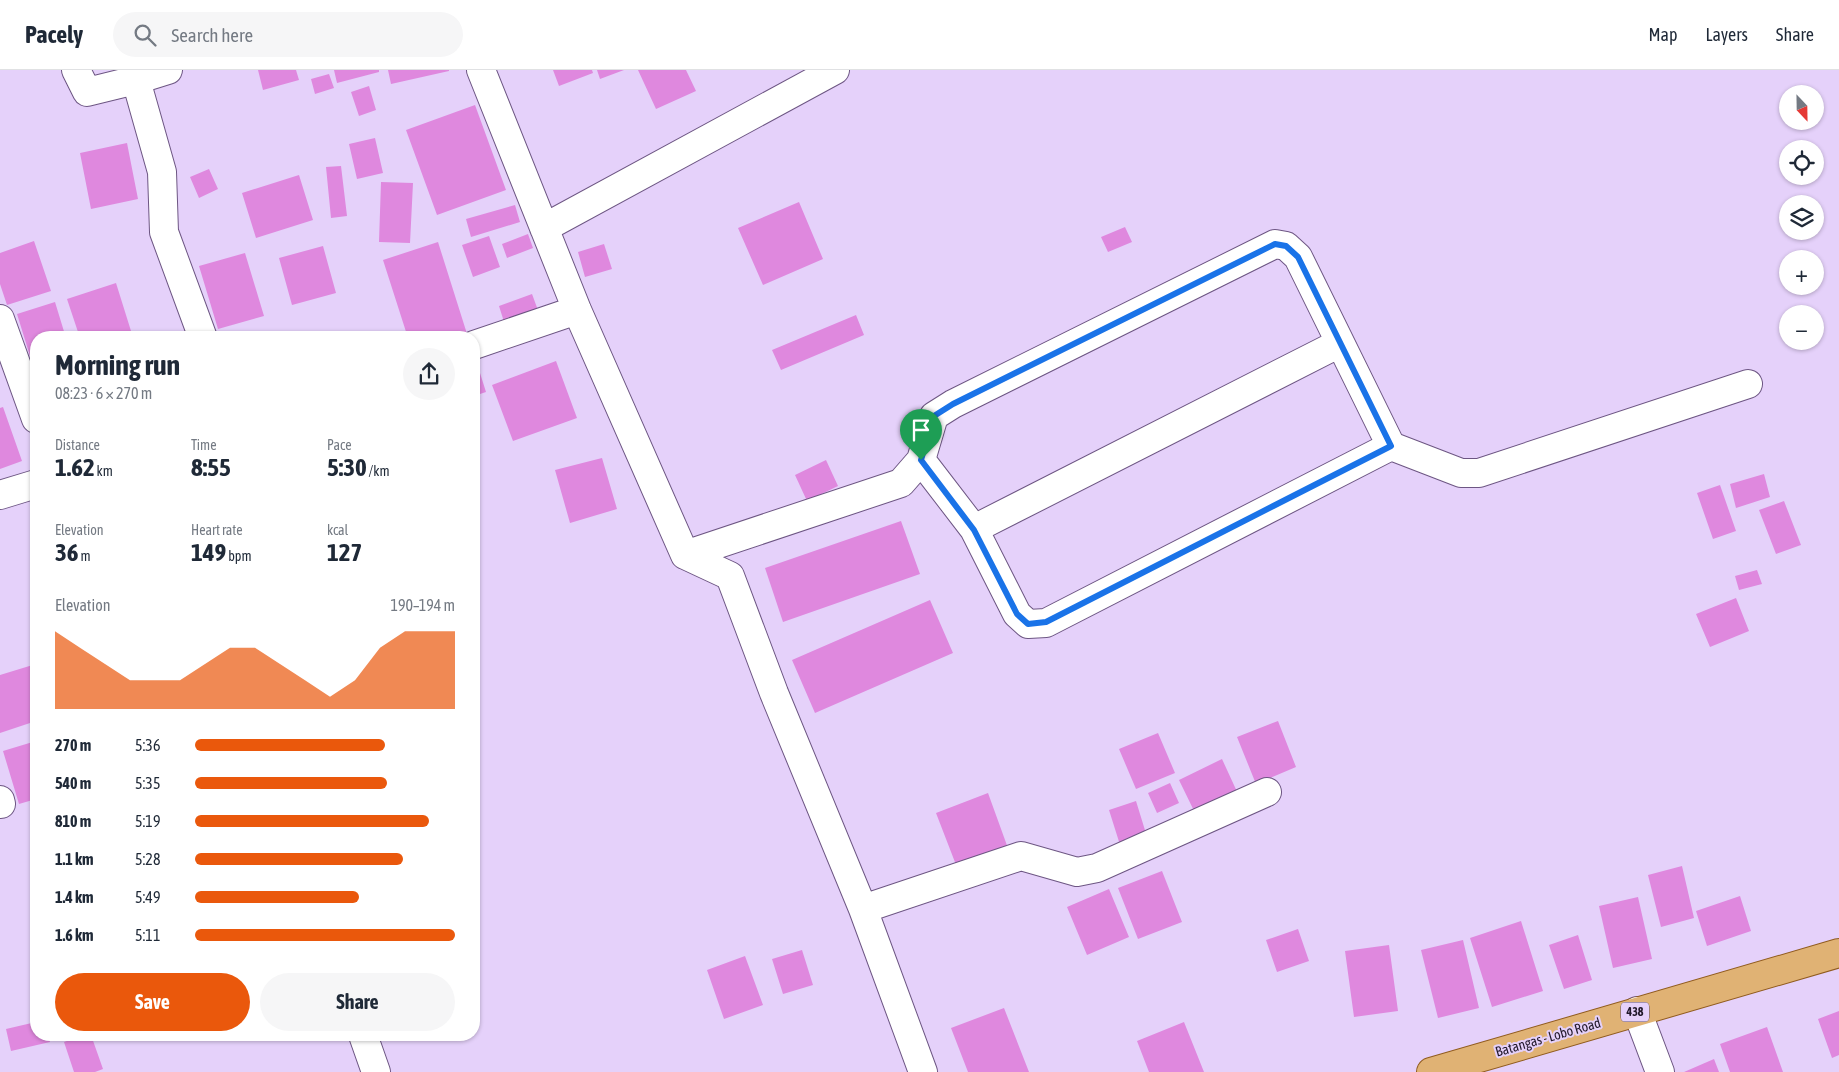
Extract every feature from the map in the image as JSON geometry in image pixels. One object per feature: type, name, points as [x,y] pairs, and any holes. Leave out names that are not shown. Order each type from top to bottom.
[{"type":"main road","name":"Batangas - Lobo Road","points":[[1431,1072],[1839,953]]},
{"type":"street","points":[[76,70],[87,92],[168,70]]},
{"type":"street","points":[[481,70],[577,310],[685,555],[730,576],[774,693],[864,909],[923,1072]]},
{"type":"street","points":[[544,228],[835,70]]},
{"type":"street","points":[[136,80],[162,172],[164,232],[200,331]]},
{"type":"street","points":[[685,555],[901,483],[921,460],[934,416],[953,404],[1275,244],[1286,246],[1298,257],[1391,446],[1460,474],[1480,473],[1748,384]]},
{"type":"street","points":[[480,343],[577,310]]},
{"type":"street","points":[[0,318],[30,402]]},
{"type":"street","points":[[974,530],[1340,343]]},
{"type":"street","points":[[921,460],[974,530],[1017,614],[1028,624],[1046,622],[1391,446]]},
{"type":"street","points":[[0,495],[30,486]]},
{"type":"street","points":[[864,909],[1021,856],[1077,872],[1097,868],[1267,792]]},
{"type":"street","points":[[1637,1011],[1660,1072]]},
{"type":"street","points":[[365,1041],[376,1072]]},
{"type":"building","points":[[258,70],[296,70],[299,80],[263,90]]},
{"type":"building","points":[[334,70],[379,70],[379,72],[337,83]]},
{"type":"building","points":[[388,70],[449,70],[449,71],[391,84]]},
{"type":"building","points":[[553,70],[592,70],[593,73],[559,86]]},
{"type":"building","points":[[597,70],[624,70],[600,79]]},
{"type":"building","points":[[638,70],[686,70],[696,91],[656,109]]},
{"type":"building","points":[[329,74],[334,88],[315,94],[311,79]]},
{"type":"building","points":[[369,86],[376,110],[359,116],[351,92]]},
{"type":"building","points":[[475,105],[506,190],[437,215],[406,130]]},
{"type":"building","points":[[375,138],[383,173],[357,179],[349,144]]},
{"type":"building","points":[[127,143],[138,199],[91,209],[80,153]]},
{"type":"building","points":[[341,166],[347,216],[331,218],[326,167]]},
{"type":"building","points":[[209,169],[218,189],[199,198],[190,177]]},
{"type":"building","points":[[299,175],[313,220],[256,238],[242,193]]},
{"type":"building","points":[[381,182],[413,183],[410,243],[379,242]]},
{"type":"building","points":[[799,202],[823,259],[763,285],[738,228]]},
{"type":"building","points":[[515,205],[520,222],[471,237],[466,219]]},
{"type":"building","points":[[1125,227],[1132,242],[1108,252],[1101,237]]},
{"type":"building","points":[[528,234],[533,248],[507,258],[502,244]]},
{"type":"building","points":[[489,236],[500,267],[473,277],[462,245]]},
{"type":"building","points":[[34,241],[51,291],[7,305],[0,284],[0,253]]},
{"type":"building","points":[[438,242],[466,331],[406,331],[383,260]]},
{"type":"building","points":[[604,244],[612,269],[585,277],[578,252]]},
{"type":"building","points":[[323,246],[336,293],[292,305],[279,258]]},
{"type":"building","points":[[245,253],[264,316],[218,329],[199,266]]},
{"type":"building","points":[[116,283],[131,331],[78,331],[67,299]]},
{"type":"building","points":[[532,294],[539,313],[505,325],[499,306]]},
{"type":"building","points":[[55,302],[64,331],[30,331],[30,356],[17,314]]},
{"type":"building","points":[[856,315],[864,335],[781,370],[772,350]]},
{"type":"building","points":[[556,361],[577,418],[513,441],[492,385]]},
{"type":"building","points":[[480,373],[486,392],[480,394]]},
{"type":"building","points":[[3,407],[22,461],[0,469],[0,408]]},
{"type":"building","points":[[602,458],[617,509],[570,523],[555,470]]},
{"type":"building","points":[[826,460],[838,486],[807,501],[795,475]]},
{"type":"building","points":[[1764,474],[1770,497],[1736,508],[1730,484]]},
{"type":"building","points":[[1720,485],[1736,531],[1713,539],[1697,493]]},
{"type":"building","points":[[1784,501],[1801,545],[1776,554],[1759,510]]},
{"type":"building","points":[[901,521],[920,574],[783,622],[765,568]]},
{"type":"building","points":[[1757,570],[1762,584],[1739,590],[1735,576]]},
{"type":"building","points":[[1736,598],[1749,631],[1710,647],[1696,614]]},
{"type":"building","points":[[930,600],[953,653],[815,713],[792,660]]},
{"type":"building","points":[[30,666],[30,723],[0,733],[0,675]]},
{"type":"building","points":[[1278,721],[1296,767],[1256,784],[1237,737]]},
{"type":"building","points":[[1158,733],[1175,773],[1136,789],[1119,749]]},
{"type":"building","points":[[30,743],[30,801],[19,804],[3,751]]},
{"type":"building","points":[[1222,759],[1239,796],[1197,817],[1179,780]]},
{"type":"building","points":[[1170,783],[1179,803],[1157,813],[1148,793]]},
{"type":"building","points":[[988,793],[1009,851],[958,870],[936,813]]},
{"type":"building","points":[[1136,801],[1148,840],[1121,848],[1109,810]]},
{"type":"building","points":[[1682,866],[1694,918],[1661,927],[1648,875]]},
{"type":"building","points":[[1162,871],[1182,922],[1138,939],[1118,888]]},
{"type":"building","points":[[1109,889],[1129,937],[1087,955],[1067,907]]},
{"type":"building","points":[[1740,896],[1751,931],[1707,946],[1696,911]]},
{"type":"building","points":[[1638,897],[1652,959],[1613,968],[1599,906]]},
{"type":"building","points":[[1521,921],[1543,991],[1492,1007],[1470,938]]},
{"type":"building","points":[[1298,929],[1309,961],[1277,972],[1266,940]]},
{"type":"building","points":[[1578,935],[1592,980],[1564,989],[1549,945]]},
{"type":"building","points":[[1463,940],[1479,1008],[1438,1018],[1421,950]]},
{"type":"building","points":[[1389,945],[1398,1011],[1354,1017],[1345,951]]},
{"type":"building","points":[[802,950],[813,985],[783,994],[772,959]]},
{"type":"building","points":[[745,956],[763,1005],[724,1019],[707,970]]},
{"type":"building","points":[[1004,1008],[1029,1072],[968,1072],[951,1028]]},
{"type":"building","points":[[1839,1011],[1839,1055],[1832,1058],[1818,1019]]},
{"type":"building","points":[[1184,1022],[1204,1072],[1149,1072],[1137,1041]]},
{"type":"building","points":[[30,1023],[30,1041],[50,1042],[11,1051],[6,1029]]},
{"type":"building","points":[[1767,1027],[1783,1072],[1730,1072],[1720,1044]]},
{"type":"building","points":[[93,1041],[103,1069],[95,1072],[74,1072],[64,1042]]},
{"type":"building","points":[[1714,1059],[1719,1072],[1684,1072]]},
{"type":"route","points":[[1275,244],[1286,246],[1298,257],[1391,446],[1046,622],[1028,624],[1017,614],[974,530],[921,460],[934,416],[953,404],[1275,244]]}]
